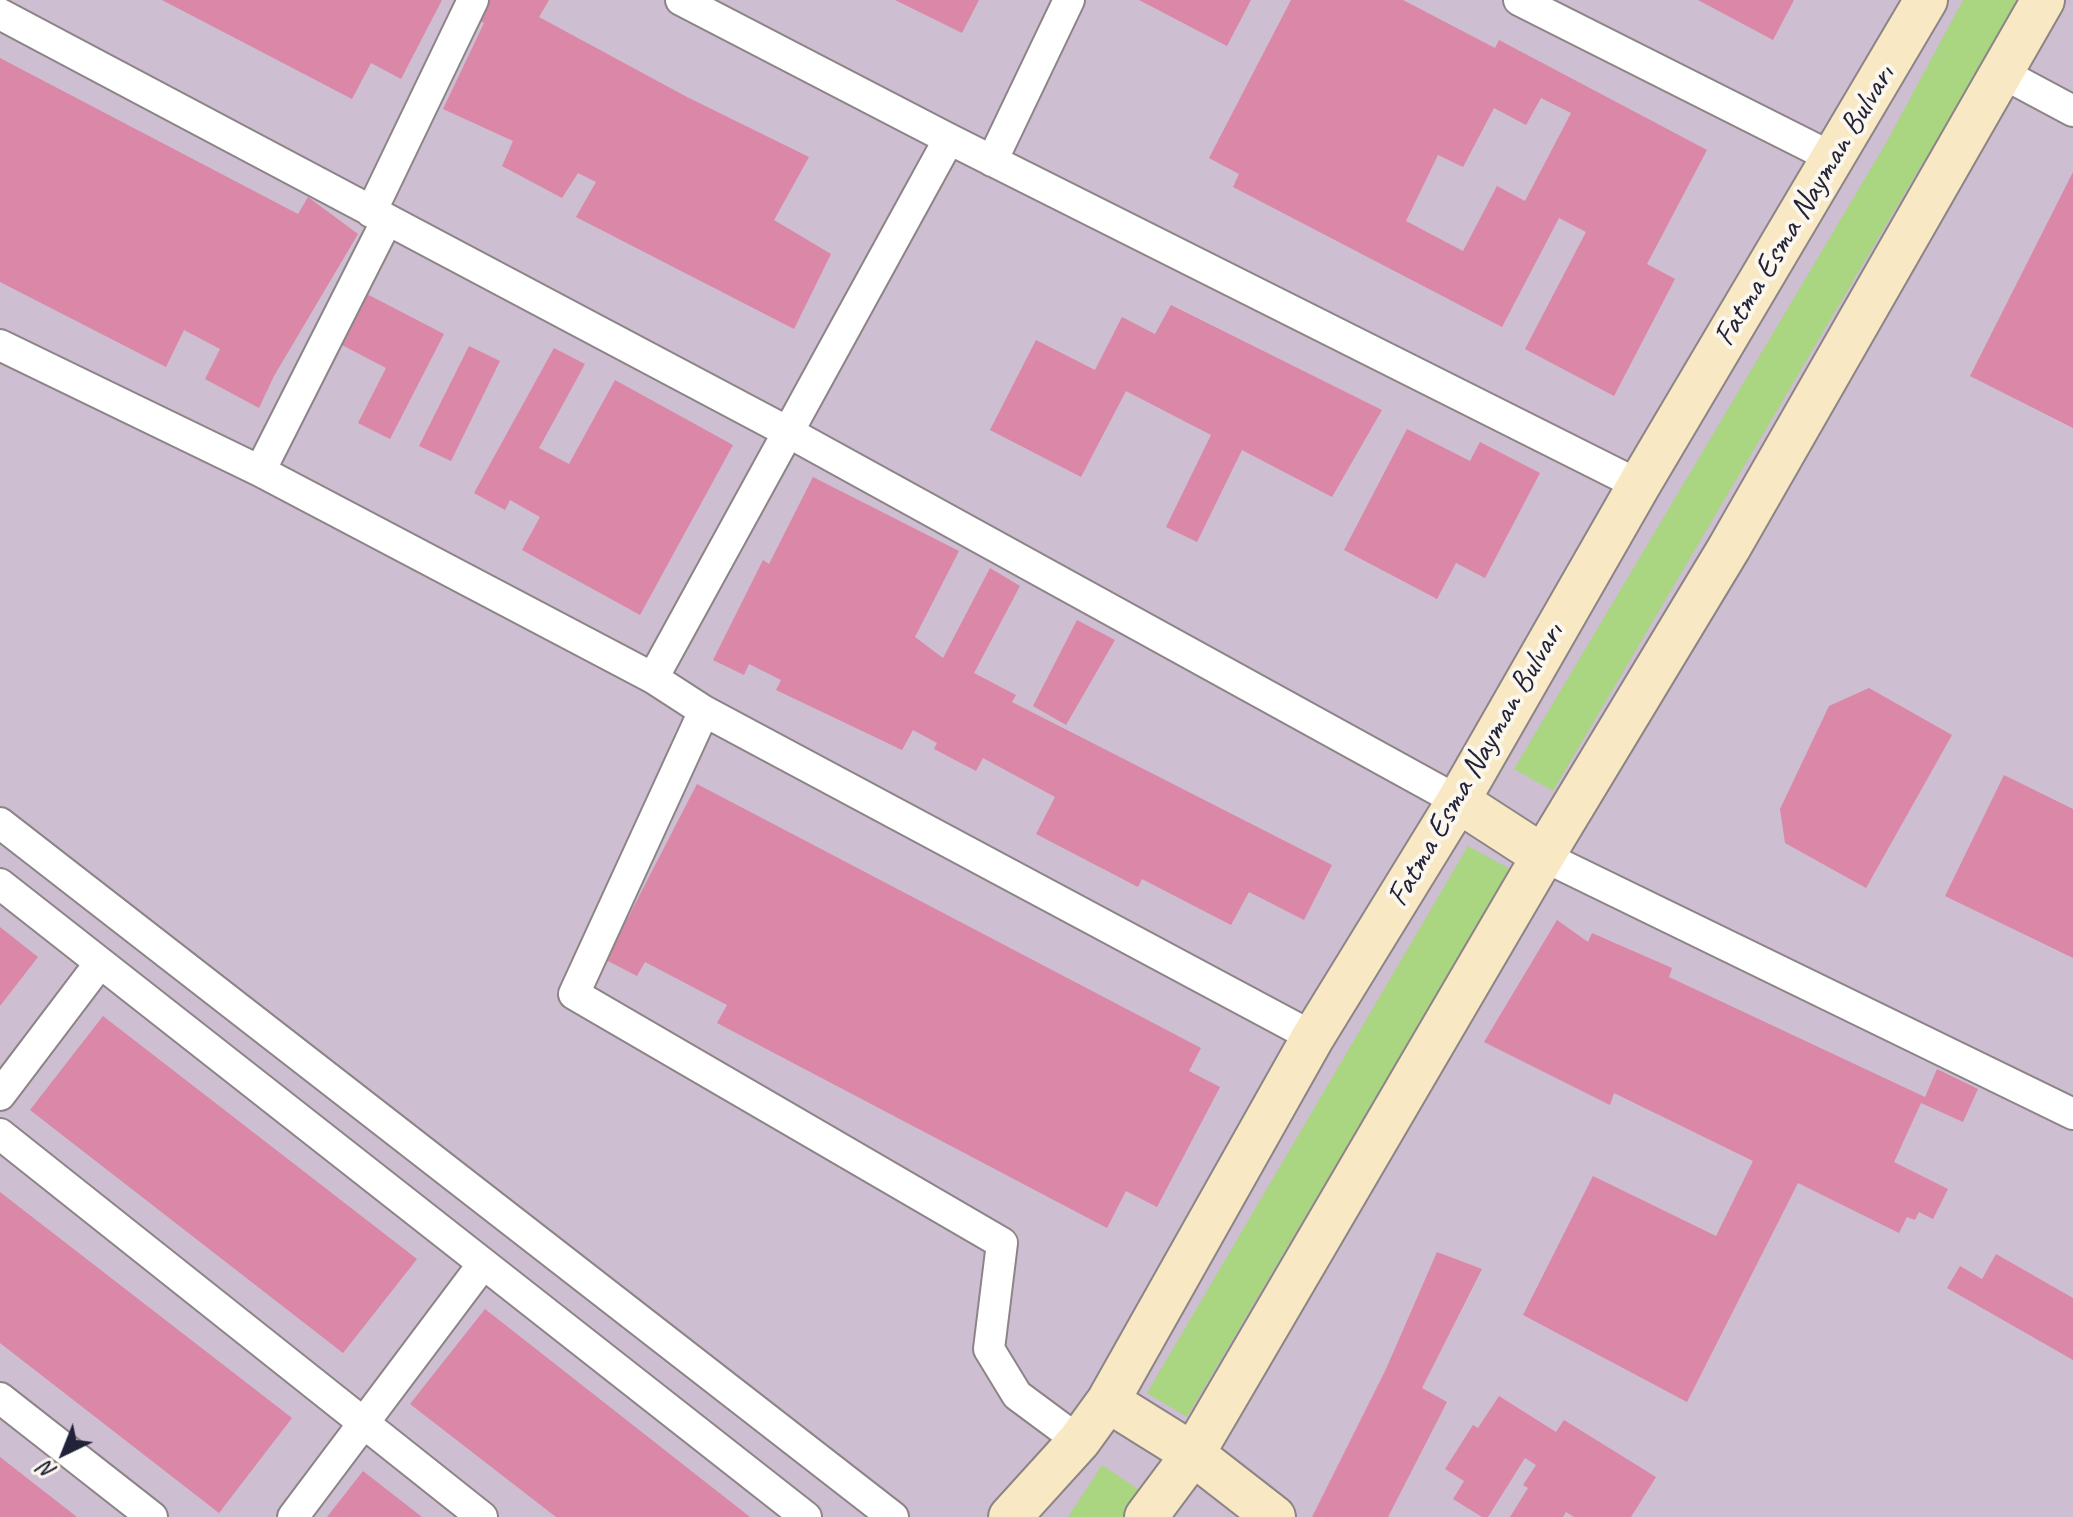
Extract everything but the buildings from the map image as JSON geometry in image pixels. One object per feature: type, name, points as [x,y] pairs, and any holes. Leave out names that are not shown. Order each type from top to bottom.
[{"type":"main road","name":"Fatma Esma Nayman Bulvarı","points":[[1010,1517],[1079,1441],[1108,1401],[1313,1037],[1458,801],[1639,485],[1926,0]]},
{"type":"main road","points":[[1146,1517],[1193,1454],[1543,856],[1729,548],[2043,0]]},
{"type":"main road","points":[[1458,801],[1543,856]]},
{"type":"main road","points":[[1108,1401],[1193,1454],[1274,1517]]},
{"type":"street","points":[[260,471],[379,216],[473,0]]},
{"type":"street","points":[[681,0],[992,161],[1639,485]]},
{"type":"street","points":[[992,161],[1069,0]]},
{"type":"street","points":[[1519,0],[1833,158]]},
{"type":"street","points":[[0,14],[788,432],[1458,801]]},
{"type":"street","points":[[2002,73],[2073,111]]},
{"type":"street","points":[[653,678],[949,139]]},
{"type":"street","points":[[0,345],[260,471],[653,678],[704,711],[1313,1037]]},
{"type":"street","points":[[704,711],[574,994],[1002,1243],[989,1349],[1017,1395],[1079,1441]]},
{"type":"street","points":[[0,823],[893,1517]]},
{"type":"street","points":[[1543,856],[2073,1114]]},
{"type":"street","points":[[0,884],[806,1517]]},
{"type":"street","points":[[0,1095],[100,963]]},
{"type":"street","points":[[0,1134],[482,1517]]},
{"type":"street","points":[[293,1517],[483,1264]]},
{"type":"street","points":[[0,1398],[152,1517]]},
{"type":"shaded area","points":[[0,0],[2073,0],[2073,1517],[0,1517]]},
{"type":"green space","points":[[1963,0],[2023,0],[1922,164],[1553,791],[1514,769],[1886,143]]},
{"type":"green space","points":[[1468,846],[1510,869],[1187,1417],[1147,1393]]},
{"type":"green space","points":[[1102,1465],[1141,1491],[1123,1517],[1068,1517]]}]
